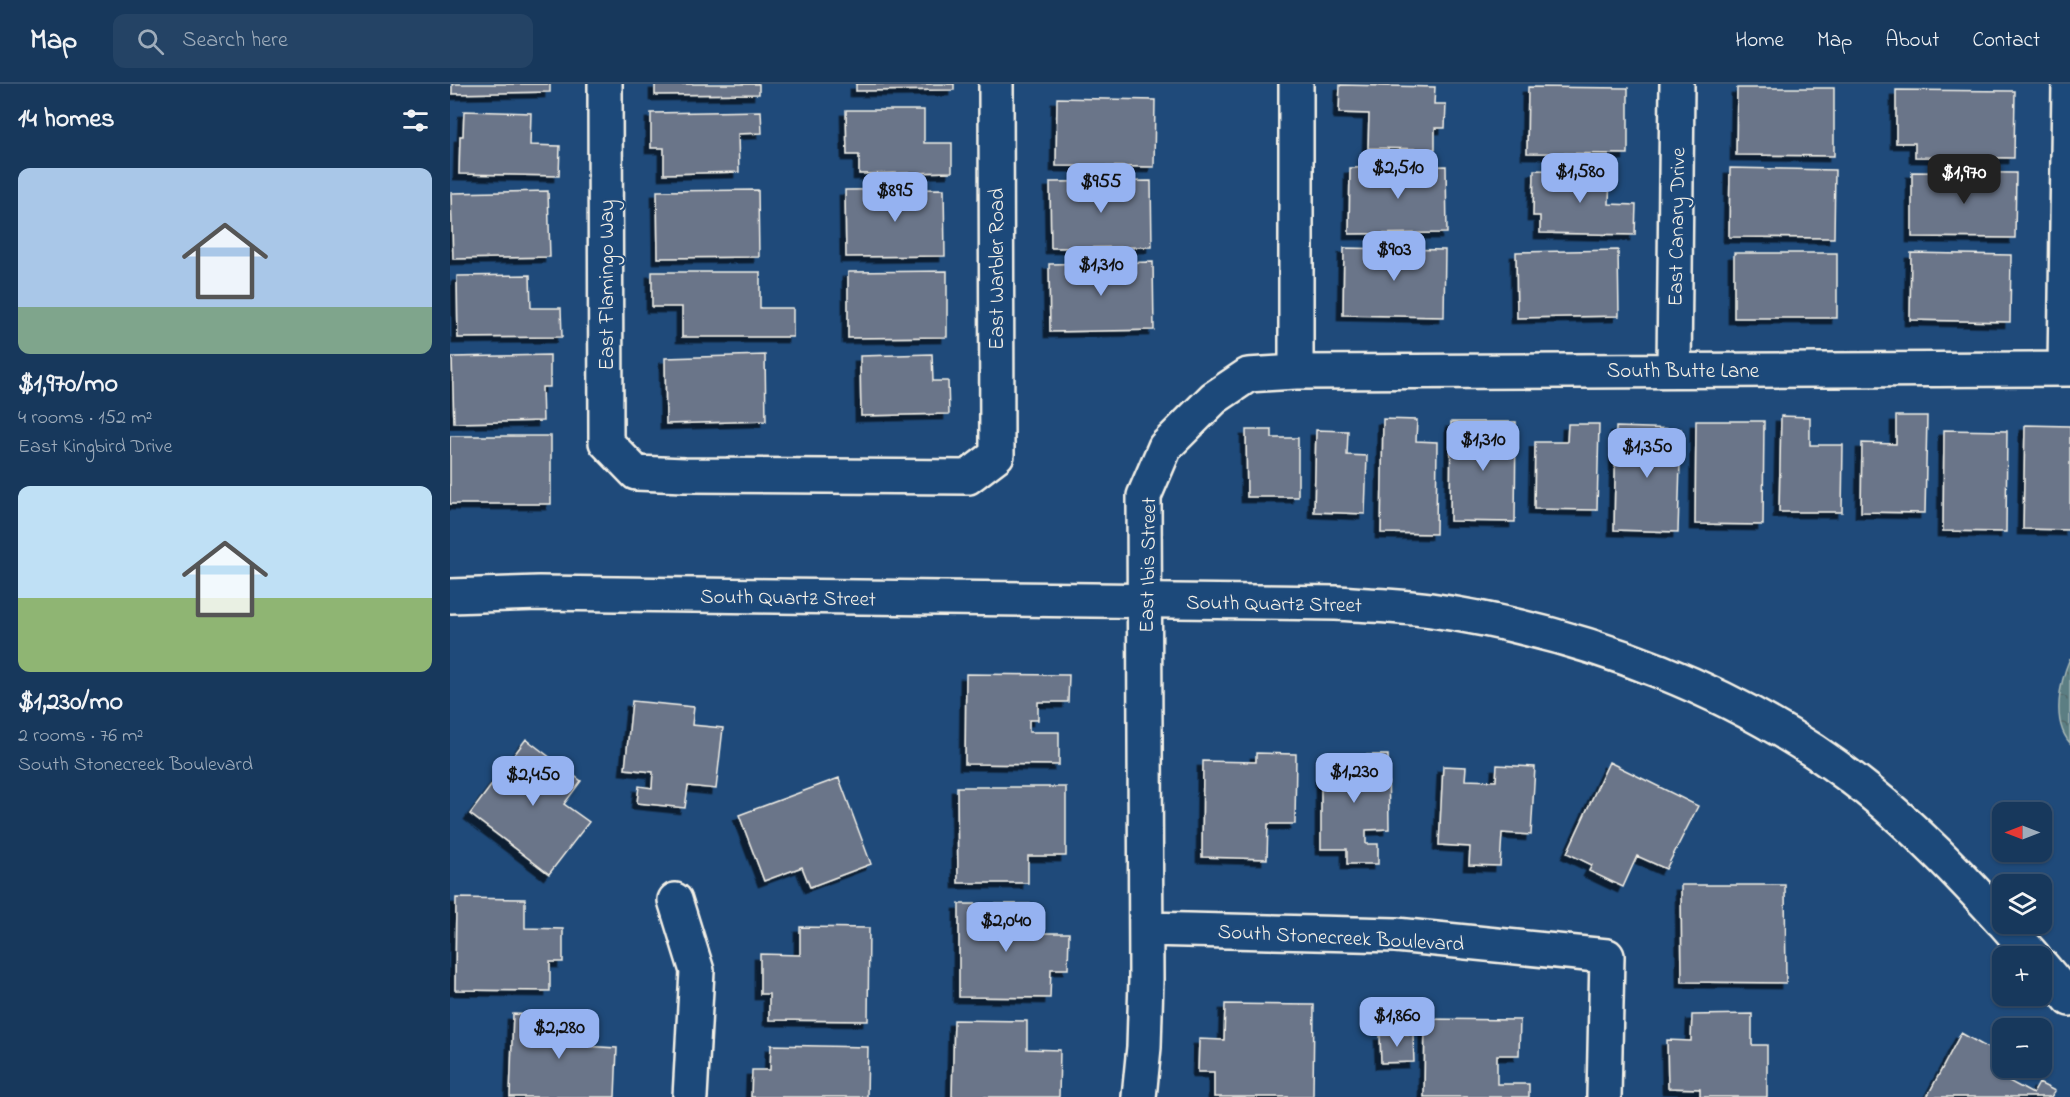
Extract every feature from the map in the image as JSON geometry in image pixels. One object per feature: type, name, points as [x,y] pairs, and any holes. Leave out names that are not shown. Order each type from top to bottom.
[{"type":"street","name":"East Flamingo Way","points":[[605,84],[606,442],[636,473],[968,477],[997,455]]},
{"type":"street","name":"East Warbler Road","points":[[996,84],[997,455]]},
{"type":"street","points":[[1296,84],[1296,372]]},
{"type":"street","name":"East Canary Drive","points":[[1674,370],[1677,84]]},
{"type":"street","points":[[2068,369],[2069,84]]},
{"type":"street","name":"South Butte Lane","points":[[1296,372],[2068,369]]},
{"type":"street","name":"East Ibis Street","points":[[1139,1097],[1144,1047],[1146,929],[1144,496],[1165,447],[1214,398],[1248,375],[1296,372]]},
{"type":"street","name":"South Quartz Street","points":[[450,596],[539,593],[1336,603],[1429,610],[1482,618],[1559,637],[1668,674],[1709,692],[1786,735],[1866,789],[1954,868],[1992,910]]},
{"type":"street","points":[[675,900],[697,971],[690,1097]]},
{"type":"street","name":"South Stonecreek Boulevard","points":[[1146,929],[1396,935],[1607,956],[1604,1097]]},
{"type":"street","name":"South Quartz Street","points":[[2014,934],[2024,946]]},
{"type":"street","points":[[2052,978],[2070,999]]},
{"type":"green space","points":[[2070,658],[2070,743],[2061,724],[2059,701],[2063,678]]},
{"type":"building","points":[[452,84],[550,84],[550,92],[452,94]]},
{"type":"building","points":[[655,84],[759,84],[759,94],[655,95]]},
{"type":"building","points":[[856,84],[954,84],[954,90],[856,91]]},
{"type":"building","points":[[1340,85],[1435,87],[1434,104],[1446,104],[1445,128],[1435,128],[1435,149],[1368,148],[1369,114],[1339,113]]},
{"type":"building","points":[[1528,87],[1628,88],[1628,154],[1527,153]]},
{"type":"building","points":[[1737,88],[1834,88],[1834,156],[1736,155]]},
{"type":"building","points":[[1896,90],[2015,91],[2014,158],[1915,157],[1915,143],[1896,143]]},
{"type":"building","points":[[1057,98],[1155,100],[1154,167],[1056,166]]},
{"type":"building","points":[[846,110],[924,110],[924,143],[952,143],[952,172],[859,174],[859,155],[847,155]]},
{"type":"building","points":[[464,111],[531,113],[530,145],[560,146],[559,176],[459,174],[460,136],[463,136]]},
{"type":"building","points":[[761,111],[762,133],[738,134],[739,172],[664,174],[664,148],[651,148],[651,113]]},
{"type":"building","points":[[1446,166],[1447,233],[1349,234],[1350,168]]},
{"type":"building","points":[[1730,168],[1835,170],[1834,238],[1729,237]]},
{"type":"building","points":[[1534,170],[1610,172],[1609,204],[1636,205],[1635,235],[1540,233],[1540,216],[1533,216]]},
{"type":"building","points":[[1912,172],[2016,173],[2015,238],[1912,237]]},
{"type":"building","points":[[1151,181],[1152,247],[1051,248],[1050,182]]},
{"type":"building","points":[[944,189],[945,256],[846,257],[845,190]]},
{"type":"building","points":[[758,190],[759,257],[658,258],[657,191]]},
{"type":"building","points":[[548,191],[550,257],[453,259],[451,193]]},
{"type":"building","points":[[1344,248],[1445,250],[1444,317],[1343,315]]},
{"type":"building","points":[[1618,250],[1619,316],[1517,318],[1516,252]]},
{"type":"building","points":[[1734,253],[1837,253],[1837,318],[1734,318]]},
{"type":"building","points":[[1911,253],[2011,255],[2010,322],[1910,320]]},
{"type":"building","points":[[1153,262],[1154,330],[1050,332],[1049,264]]},
{"type":"building","points":[[947,271],[947,337],[848,338],[848,272]]},
{"type":"building","points":[[652,272],[760,272],[760,308],[793,308],[793,337],[682,337],[682,307],[652,307]]},
{"type":"building","points":[[530,275],[531,308],[561,308],[562,337],[458,338],[457,276]]},
{"type":"building","points":[[932,354],[933,381],[948,381],[949,414],[861,416],[860,356]]},
{"type":"building","points":[[550,355],[550,387],[542,387],[543,421],[454,423],[452,357]]},
{"type":"building","points":[[765,355],[766,421],[666,424],[665,358]]},
{"type":"building","points":[[1781,416],[1810,417],[1810,445],[1843,445],[1842,512],[1779,512]]},
{"type":"building","points":[[1896,416],[1927,416],[1925,513],[1861,512],[1862,443],[1896,444]]},
{"type":"building","points":[[1383,419],[1417,420],[1416,441],[1437,442],[1436,534],[1381,533]]},
{"type":"building","points":[[1696,421],[1764,421],[1763,525],[1695,524]]},
{"type":"building","points":[[1451,422],[1516,422],[1515,522],[1450,521]]},
{"type":"building","points":[[1568,424],[1599,424],[1597,510],[1534,509],[1535,442],[1567,442]]},
{"type":"building","points":[[2025,425],[2070,426],[2070,530],[2023,529]]},
{"type":"building","points":[[1616,427],[1681,429],[1678,532],[1614,530]]},
{"type":"building","points":[[1246,430],[1272,430],[1272,438],[1298,438],[1298,497],[1247,497]]},
{"type":"building","points":[[1316,430],[1348,431],[1347,455],[1367,456],[1365,514],[1314,512]]},
{"type":"building","points":[[1944,430],[2007,431],[2006,532],[1943,531]]},
{"type":"building","points":[[450,436],[551,436],[551,504],[450,504]]},
{"type":"building","points":[[966,674],[1069,675],[1068,702],[1038,702],[1038,720],[1029,720],[1029,732],[1059,732],[1059,765],[965,764]]},
{"type":"building","points":[[632,701],[694,707],[692,725],[723,728],[716,789],[688,786],[685,808],[637,803],[639,786],[652,788],[653,772],[625,769]]},
{"type":"building","points":[[526,739],[581,781],[564,804],[589,822],[549,874],[470,814]]},
{"type":"building","points":[[1256,753],[1296,754],[1295,824],[1268,824],[1267,859],[1202,857],[1203,761],[1256,762]]},
{"type":"building","points":[[1321,755],[1388,755],[1389,829],[1366,830],[1366,844],[1378,844],[1378,864],[1347,864],[1347,849],[1321,849]]},
{"type":"building","points":[[1609,762],[1698,806],[1666,869],[1637,856],[1623,887],[1589,871],[1592,865],[1567,853]]},
{"type":"building","points":[[1497,765],[1535,767],[1531,835],[1502,833],[1500,866],[1469,865],[1470,847],[1439,845],[1443,766],[1466,767],[1465,780],[1496,781]]},
{"type":"building","points":[[839,778],[871,864],[810,887],[802,867],[764,881],[739,815]]},
{"type":"building","points":[[957,787],[1066,787],[1066,856],[1028,856],[1028,883],[958,883]]},
{"type":"building","points":[[1681,885],[1785,885],[1786,983],[1682,982]]},
{"type":"building","points":[[456,898],[525,899],[525,928],[563,929],[563,962],[550,962],[550,991],[455,990]]},
{"type":"building","points":[[959,904],[1030,904],[1029,933],[1069,933],[1068,969],[1051,969],[1050,998],[959,997]]},
{"type":"building","points":[[800,927],[869,928],[868,1021],[769,1020],[769,994],[760,994],[760,954],[800,955]]},
{"type":"building","points":[[1225,1004],[1314,1005],[1313,1097],[1214,1097],[1214,1072],[1198,1072],[1199,1039],[1224,1040]]},
{"type":"building","points":[[513,1014],[585,1017],[584,1046],[617,1048],[615,1097],[510,1097]]},
{"type":"building","points":[[1752,1014],[1752,1045],[1767,1045],[1767,1097],[1700,1097],[1700,1089],[1668,1088],[1667,1040],[1691,1041],[1692,1015]]},
{"type":"building","points":[[1425,1019],[1520,1020],[1519,1055],[1497,1055],[1497,1084],[1529,1084],[1529,1097],[1424,1097]]},
{"type":"building","points":[[954,1020],[1027,1021],[1027,1049],[1060,1050],[1059,1097],[952,1097]]},
{"type":"building","points":[[1961,1033],[1992,1050],[1992,1078],[2008,1078],[2007,1080],[2033,1094],[2039,1083],[2055,1091],[2051,1097],[1927,1097]]},
{"type":"building","points":[[1413,1034],[1414,1062],[1381,1063],[1380,1035]]},
{"type":"building","points":[[771,1045],[868,1047],[867,1097],[751,1097],[752,1070],[770,1070]]}]
